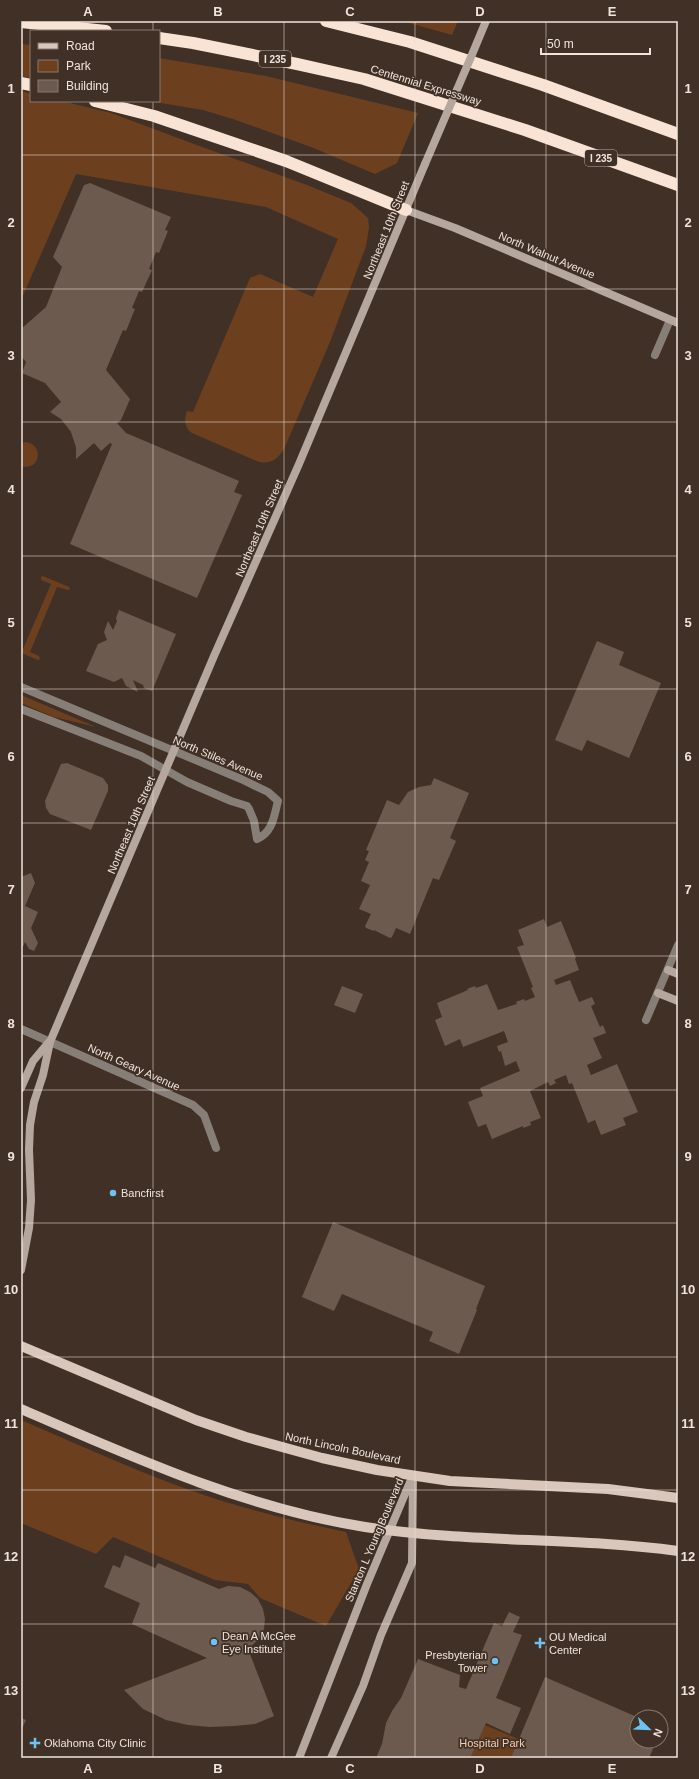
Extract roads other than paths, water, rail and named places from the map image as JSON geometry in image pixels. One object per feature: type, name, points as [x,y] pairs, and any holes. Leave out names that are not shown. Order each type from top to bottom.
[{"type":"highway","points":[[326,21],[432,49],[543,85],[678,134]]},
{"type":"highway","points":[[21,22],[97,30]]},
{"type":"highway","name":"Centennial Expressway","points":[[160,38],[193,43],[297,64],[364,80],[525,130],[678,185]]},
{"type":"highway","points":[[99,102],[154,116],[286,161],[406,210]]},
{"type":"main road","name":"Northeast 10th Street","points":[[21,1270],[29,1228],[31,1200],[29,1150],[30,1125],[34,1102],[43,1076],[50,1042],[296,469],[486,21]]},
{"type":"main road","name":"North Walnut Avenue","points":[[406,210],[455,228],[674,322]]},
{"type":"main road","points":[[668,970],[678,974]]},
{"type":"main road","points":[[658,993],[678,1001]]},
{"type":"main road","name":"Northeast 10th Street","points":[[21,1088],[33,1061],[50,1042]]},
{"type":"main road","name":"North Lincoln Boulevard","points":[[21,1346],[172,1411],[246,1437],[341,1462],[413,1475],[476,1483],[608,1489],[678,1498]]},
{"type":"main road","points":[[21,1409],[144,1462],[219,1489],[270,1505],[323,1518],[365,1527],[413,1533],[603,1543],[678,1551]]},
{"type":"main road","name":"Stanton L Young Boulevard","points":[[299,1758],[413,1475]]},
{"type":"main road","name":"Stanton L Young Boulevard","points":[[331,1758],[363,1686],[381,1635],[412,1563],[413,1475]]},
{"type":"street","points":[[655,355],[674,322]]},
{"type":"street","name":"North Stiles Avenue","points":[[21,687],[241,779],[268,792],[278,801],[272,824],[264,836],[257,839],[254,820],[250,809],[247,806],[231,801],[187,782],[141,756],[21,709]]},
{"type":"street","points":[[646,1020],[678,945]]},
{"type":"street","name":"North Geary Avenue","points":[[21,1029],[193,1105],[204,1116],[216,1148]]},
{"type":"place","name":"Bancfirst","points":[[113,1193]]},
{"type":"place","name":"Dean A McGee Eye Institute","points":[[214,1642]]},
{"type":"place","name":"OU Medical Center","points":[[540,1643]]},
{"type":"place","name":"Presbyterian Tower","points":[[495,1661]]},
{"type":"place","name":"Oklahoma City Clinic","points":[[35,1743]]},
{"type":"park label","name":"Hospital Park","points":[[492,1743]]}]
